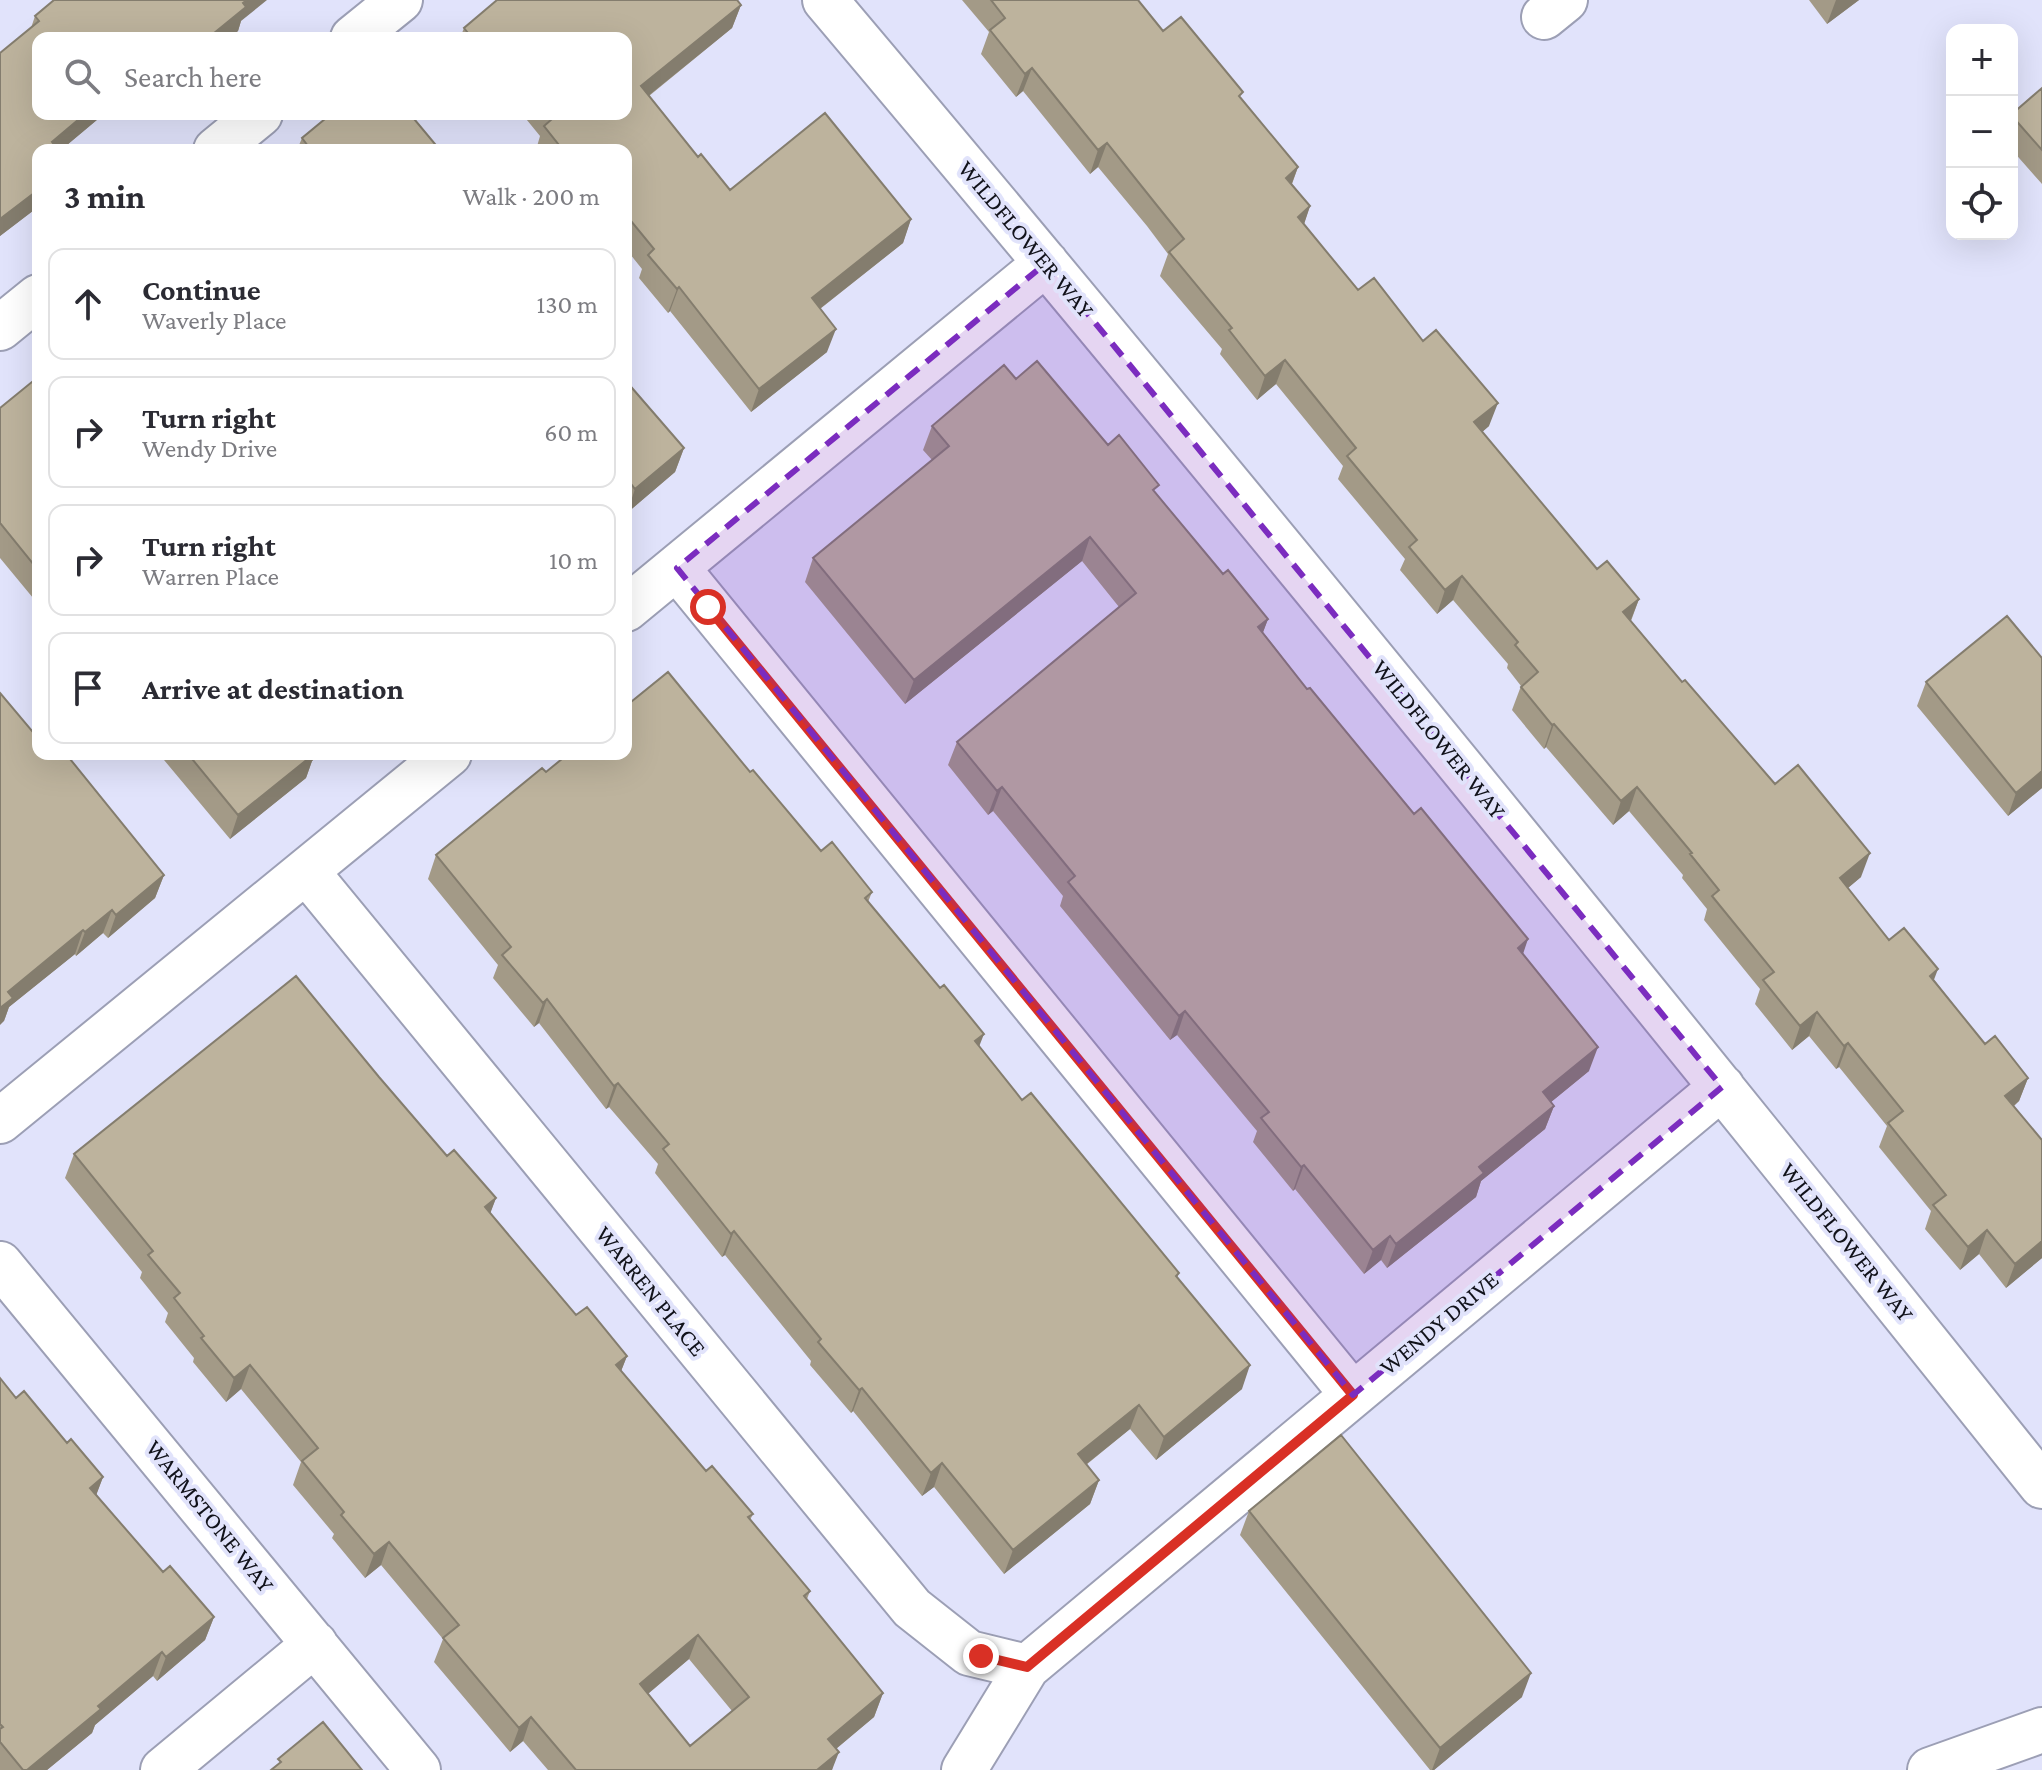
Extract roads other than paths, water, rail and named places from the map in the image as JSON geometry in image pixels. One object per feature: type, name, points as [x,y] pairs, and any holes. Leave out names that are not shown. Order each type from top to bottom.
[{"type":"street","points":[[360,32],[400,0]]},
{"type":"street","name":"WILDFLOWER WAY","points":[[825,0],[1046,263],[1722,1087],[2042,1486]]},
{"type":"street","points":[[223,144],[253,120]]},
{"type":"street","points":[[632,604],[1046,263]]},
{"type":"street","points":[[0,328],[32,302]]},
{"type":"street","points":[[677,568],[1353,1395]]},
{"type":"street","points":[[0,1121],[442,760]]},
{"type":"street","name":"WARREN PLACE","points":[[306,871],[912,1608],[969,1653],[1027,1667]]},
{"type":"street","name":"WENDY DRIVE","points":[[964,1770],[1027,1667],[1722,1087]]},
{"type":"street","name":"WARMSTONE WAY","points":[[0,1264],[418,1770]]},
{"type":"street","points":[[163,1770],[315,1644]]},
{"type":"street","points":[[1930,1770],[2042,1730]]}]
